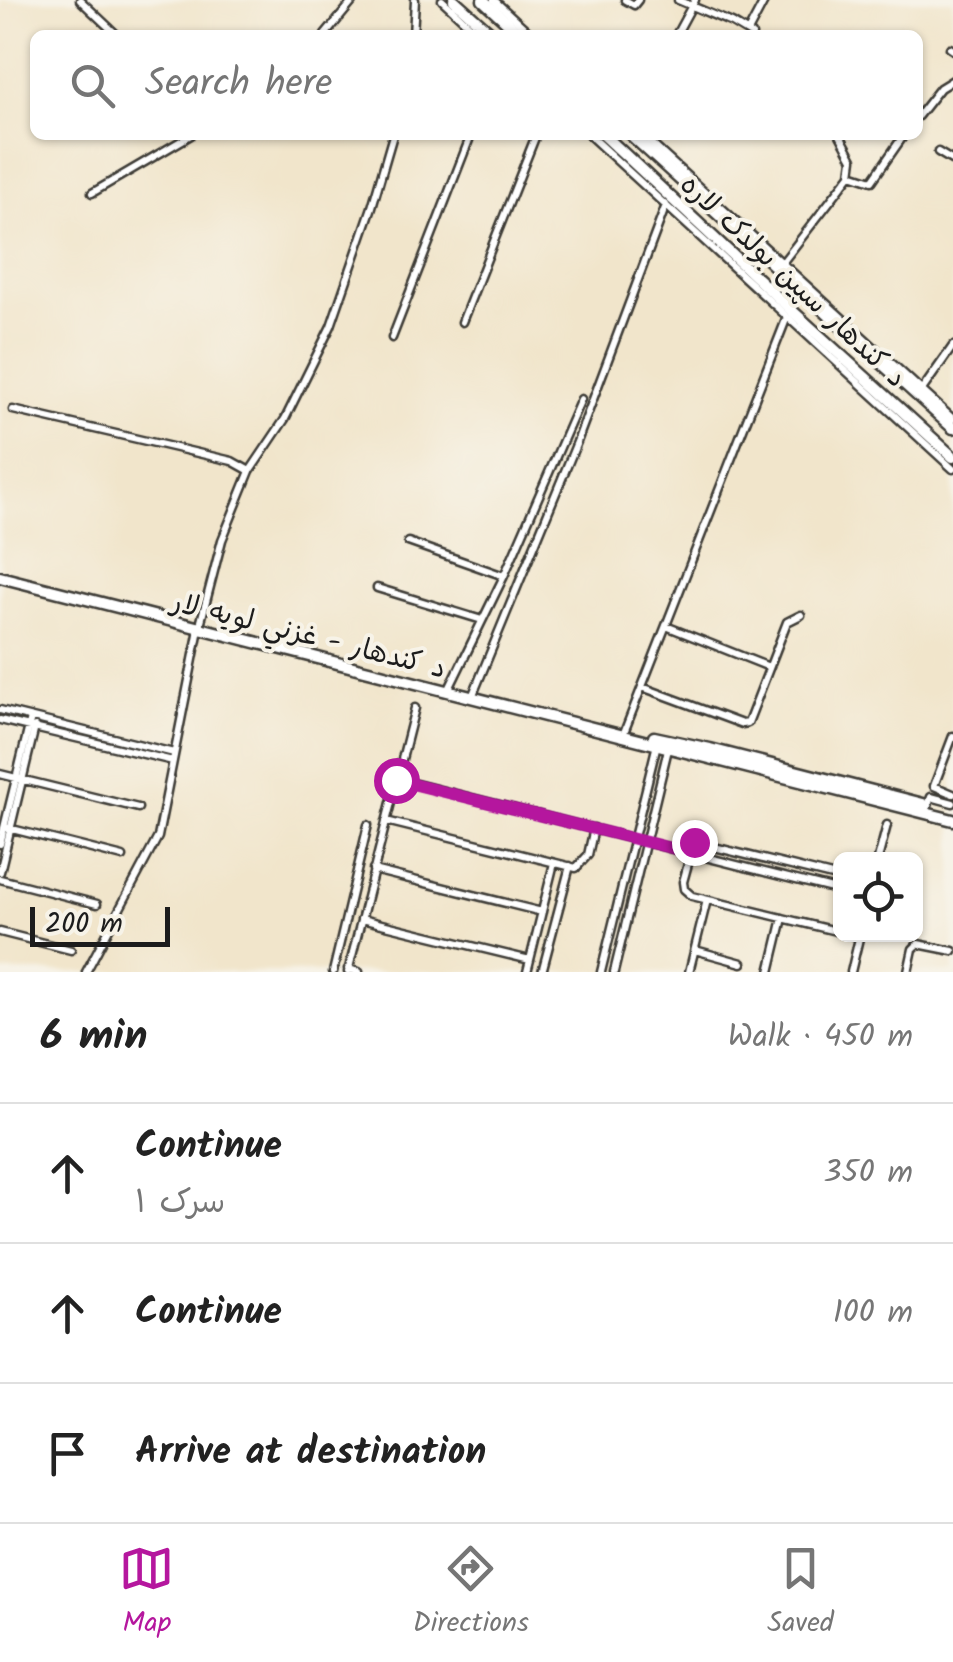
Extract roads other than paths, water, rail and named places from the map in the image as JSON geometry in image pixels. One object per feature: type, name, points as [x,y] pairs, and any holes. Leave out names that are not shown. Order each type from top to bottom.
[{"type":"highway","points":[[454,0],[487,30]]},
{"type":"highway","points":[[483,0],[516,30]]},
{"type":"highway","name":"د کندهار سپین بولدک لاره","points":[[609,140],[953,457]]},
{"type":"highway","name":"د کندهار سپین بولدک لاره","points":[[636,140],[953,428]]},
{"type":"highway","name":"د کندهار - غزني لويه لار","points":[[0,577],[953,816]]},
{"type":"street","points":[[80,0],[112,30]]},
{"type":"street","points":[[328,30],[354,0]]},
{"type":"street","points":[[413,30],[415,0]]},
{"type":"street","points":[[442,0],[475,30]]},
{"type":"street","points":[[494,0],[527,30]]},
{"type":"street","points":[[624,0],[634,5],[638,0]]},
{"type":"street","points":[[678,0],[743,30]]},
{"type":"street","points":[[752,30],[764,0]]},
{"type":"street","points":[[679,30],[693,4]]},
{"type":"street","points":[[923,110],[940,88],[953,80]]},
{"type":"street","points":[[92,193],[182,140]]},
{"type":"street","points":[[86,972],[158,837],[199,629],[222,540],[250,472],[285,418],[331,326],[392,140]]},
{"type":"street","points":[[392,338],[468,140]]},
{"type":"street","points":[[462,322],[534,140]]},
{"type":"street","points":[[594,140],[953,469]]},
{"type":"street","points":[[648,140],[953,419]]},
{"type":"street","points":[[782,262],[852,174],[853,159],[843,140]]},
{"type":"street","points":[[852,174],[872,180],[900,140]]},
{"type":"street","points":[[938,152],[953,161]]},
{"type":"street","points":[[472,698],[577,442],[666,205]]},
{"type":"street","points":[[624,734],[787,316]]},
{"type":"street","points":[[922,390],[953,346]]},
{"type":"street","points":[[945,356],[953,362]]},
{"type":"street","points":[[447,692],[504,576],[582,399]]},
{"type":"street","points":[[13,410],[232,462],[250,472]]},
{"type":"street","points":[[408,542],[504,576]]},
{"type":"street","points":[[377,588],[482,620]]},
{"type":"street","points":[[642,687],[742,724],[748,722],[787,622],[801,615]]},
{"type":"street","points":[[666,626],[769,667]]},
{"type":"street","points":[[360,972],[348,971],[414,708]]},
{"type":"street","points":[[0,710],[173,757]]},
{"type":"street","points":[[0,844],[34,718]]},
{"type":"street","points":[[0,720],[173,757]]},
{"type":"street","points":[[953,736],[934,786],[953,794]]},
{"type":"street","points":[[601,972],[663,743]]},
{"type":"street","points":[[614,972],[646,842],[663,743]]},
{"type":"street","points":[[0,774],[138,808]]},
{"type":"street","points":[[396,780],[833,889]]},
{"type":"street","points":[[928,809],[932,797],[953,803]]},
{"type":"street","points":[[386,820],[576,868],[588,855],[594,828]]},
{"type":"street","points":[[880,852],[888,825]]},
{"type":"street","points":[[333,972],[368,826]]},
{"type":"street","points":[[5,827],[123,857]]},
{"type":"street","points":[[5,827],[0,875],[97,904]]},
{"type":"street","points":[[833,876],[694,842],[684,889],[692,896],[833,930]]},
{"type":"street","points":[[527,972],[554,862]]},
{"type":"street","points":[[542,972],[570,866]]},
{"type":"street","points":[[374,870],[542,912]]},
{"type":"street","points":[[690,972],[707,900]]},
{"type":"street","points":[[361,918],[530,960]]},
{"type":"street","points":[[770,972],[783,918]]},
{"type":"street","points":[[0,932],[71,950]]},
{"type":"street","points":[[851,972],[858,942]]},
{"type":"street","points":[[908,972],[918,944],[953,951]]},
{"type":"street","points":[[695,950],[742,963]]}]
